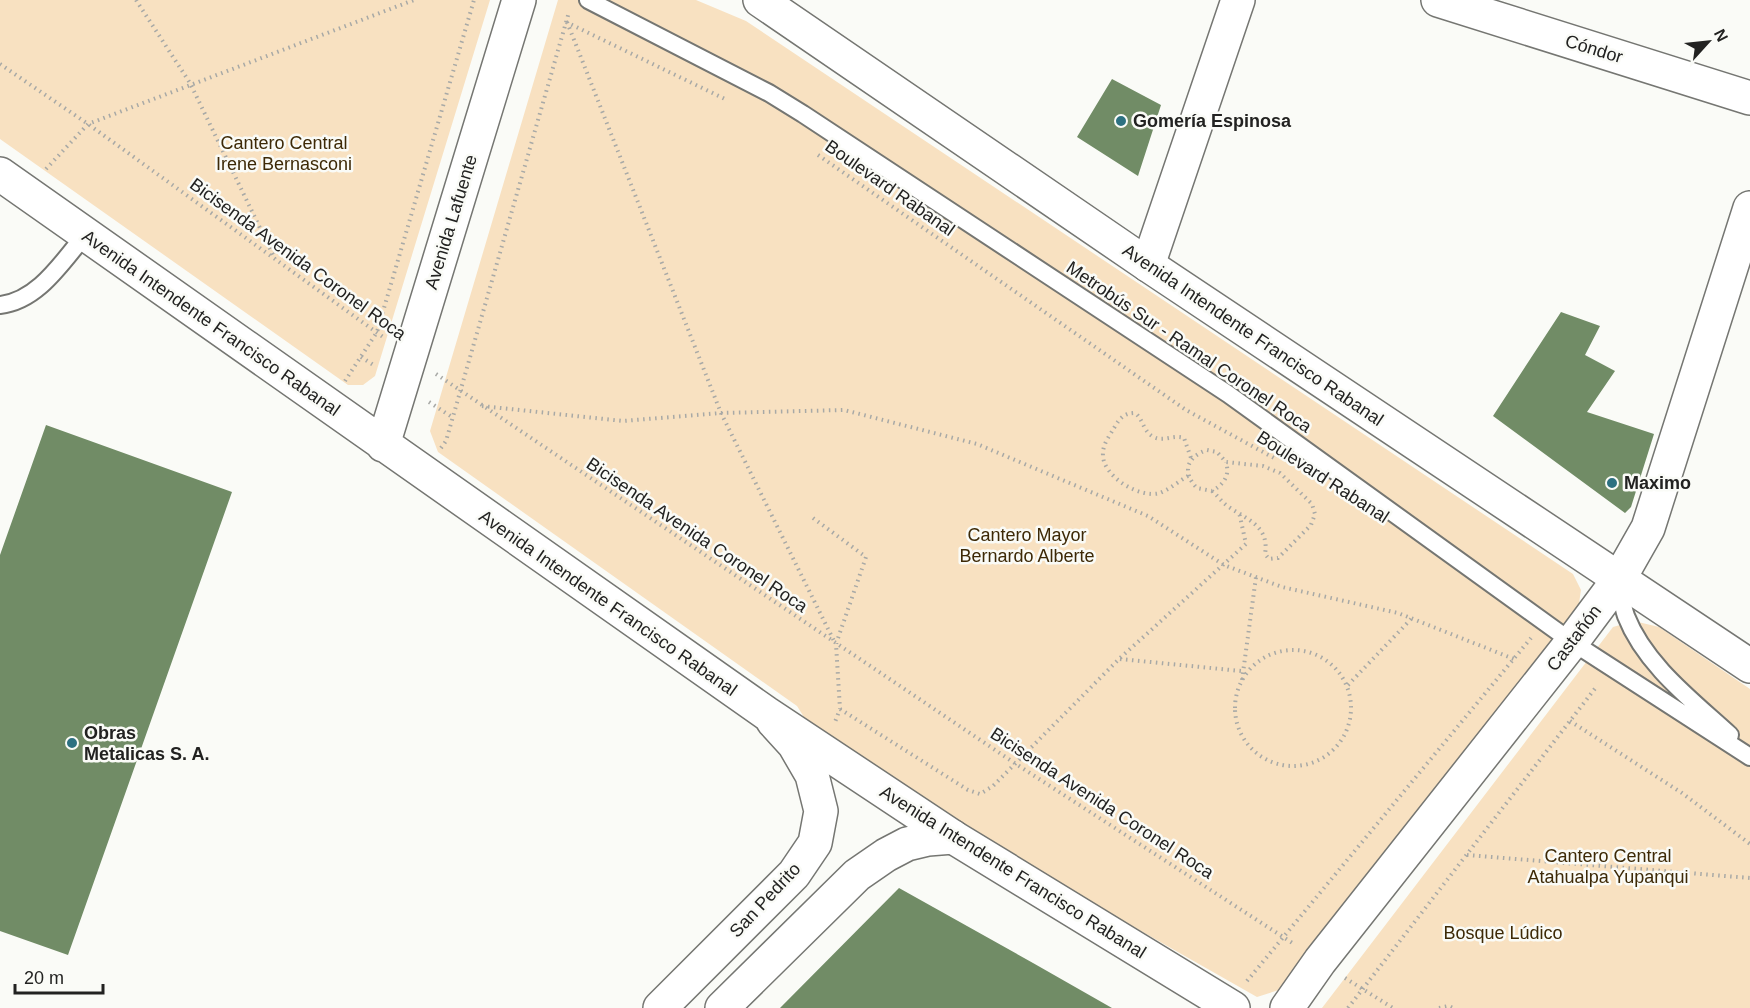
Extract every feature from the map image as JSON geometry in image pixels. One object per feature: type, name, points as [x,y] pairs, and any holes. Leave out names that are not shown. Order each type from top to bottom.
[{"type":"street","name":"Avenida Lafuente","points":[[383,445],[519,0]]},
{"type":"street","name":"Avenida Intendente Francisco Rabanal","points":[[760,0],[1148,266],[1750,666]]},
{"type":"street","points":[[1148,266],[1238,0]]},
{"type":"street","name":"Cóndor","points":[[1438,0],[1750,98]]},
{"type":"street","name":"Avenida Intendente Francisco Rabanal","points":[[12,183],[766,713],[953,837],[1230,1007]]},
{"type":"street","name":"Castañón","points":[[1287,1008],[1320,961],[1572,642],[1619,579],[1648,528],[1750,208]]},
{"type":"street","name":"San Pedrito","points":[[660,1008],[794,874],[814,843],[821,811],[812,775],[794,744],[766,713]]},
{"type":"street","points":[[722,1008],[857,875],[907,844],[953,837]]},
{"type":"lane","name":"Metrobús Sur - Ramal Coronel Roca","points":[[588,0],[769,93],[803,114],[1228,394],[1572,642],[1750,755]]},
{"type":"lane","points":[[0,305],[15,303],[39,288],[85,235]]},
{"type":"lane","points":[[1619,579],[1625,615],[1636,636],[1658,667],[1750,755]]},
{"type":"path","points":[[136,0],[190,83],[275,260]]},
{"type":"path","points":[[12,183],[88,124],[190,83],[414,0]]},
{"type":"path","points":[[326,404],[349,376],[376,332],[474,0]]},
{"type":"path","points":[[425,474],[446,441],[570,11]]},
{"type":"path","points":[[566,22],[738,105]]},
{"type":"path","points":[[566,22],[721,413],[836,644]]},
{"type":"path","name":"Bicisenda Avenida Coronel Roca","points":[[0,64],[88,124],[480,406],[1016,764],[1393,1008]]},
{"type":"path","name":"Boulevard Rabanal","points":[[809,148],[1186,410],[1280,462]]},
{"type":"path","points":[[480,406],[623,421],[721,413],[844,410],[977,444],[1148,516],[1224,565],[1282,587],[1412,618],[1514,659]]},
{"type":"path","points":[[1188,476],[1162,492],[1152,495],[1140,493],[1111,475],[1104,464],[1102,452],[1119,420],[1126,413],[1135,413],[1141,418],[1151,435],[1159,439],[1178,435],[1184,438],[1191,458]]},
{"type":"path","points":[[1212,490],[1224,482],[1228,469],[1226,462],[1217,452],[1207,450],[1191,458],[1187,466],[1188,476],[1197,488],[1212,490],[1225,504],[1253,521],[1263,533],[1266,546],[1265,555],[1269,559],[1278,558],[1311,525],[1315,514],[1312,504],[1280,473],[1263,466],[1226,462]]},
{"type":"path","points":[[840,709],[968,790],[980,794],[993,786],[1016,764],[1119,659],[1246,544],[1239,512]]},
{"type":"path","points":[[813,518],[866,557],[836,644],[840,709],[826,752]]},
{"type":"path","points":[[1242,681],[1241,671],[1256,577]]},
{"type":"path","points":[[1348,685],[1412,618]]},
{"type":"path","points":[[1230,1007],[1544,622]]},
{"type":"path","points":[[1522,630],[1532,637]]},
{"type":"path","points":[[1295,648],[1320,656],[1335,668],[1348,685],[1352,706],[1350,725],[1340,742],[1326,756],[1306,764],[1285,766],[1265,760],[1245,743],[1236,722],[1234,702],[1242,681],[1253,665],[1273,653],[1295,648]]},
{"type":"path","points":[[1119,659],[1241,671]]},
{"type":"path","points":[[1348,1008],[1611,668]]},
{"type":"path","points":[[1570,721],[1682,792],[1750,844]]},
{"type":"path","points":[[1466,855],[1750,878]]},
{"type":"path","points":[[1439,1008],[1449,1006],[1454,1008]]},
{"type":"green space","name":"Cantero Central Irene Bernasconi","points":[[0,0],[490,0],[375,376],[363,385],[348,385],[0,139]]},
{"type":"green space","name":"Cantero Mayor Bernardo Alberte","points":[[558,0],[696,0],[746,21],[1573,574],[1581,590],[1578,610],[1282,989],[1257,997],[826,752],[797,706],[438,452],[430,431]]},
{"type":"green space","name":"Cantero Central Atahualpa Yupanqui","points":[[1634,621],[1659,627],[1750,689],[1750,1008],[1322,1008],[1613,627]]},
{"type":"building","name":"Gomería Espinosa","points":[[1112,79],[1161,105],[1138,176],[1077,137]]},
{"type":"building","points":[[1561,312],[1600,326],[1585,355],[1615,371],[1587,412],[1654,434],[1631,507],[1625,513],[1493,416]]},
{"type":"building","name":"Obras Metalicas S. A.","points":[[46,425],[232,492],[68,955],[0,931],[0,555]]},
{"type":"building","points":[[899,888],[1033,963],[1112,1008],[780,1008]]},
{"type":"place","name":"Gomería Espinosa","points":[[1121,121]]},
{"type":"place","name":"Maximo","points":[[1612,483]]},
{"type":"place","name":"Obras Metalicas S. A.","points":[[72,743]]},
{"type":"park label","name":"Bosque Lúdico","points":[[1503,933]]}]
